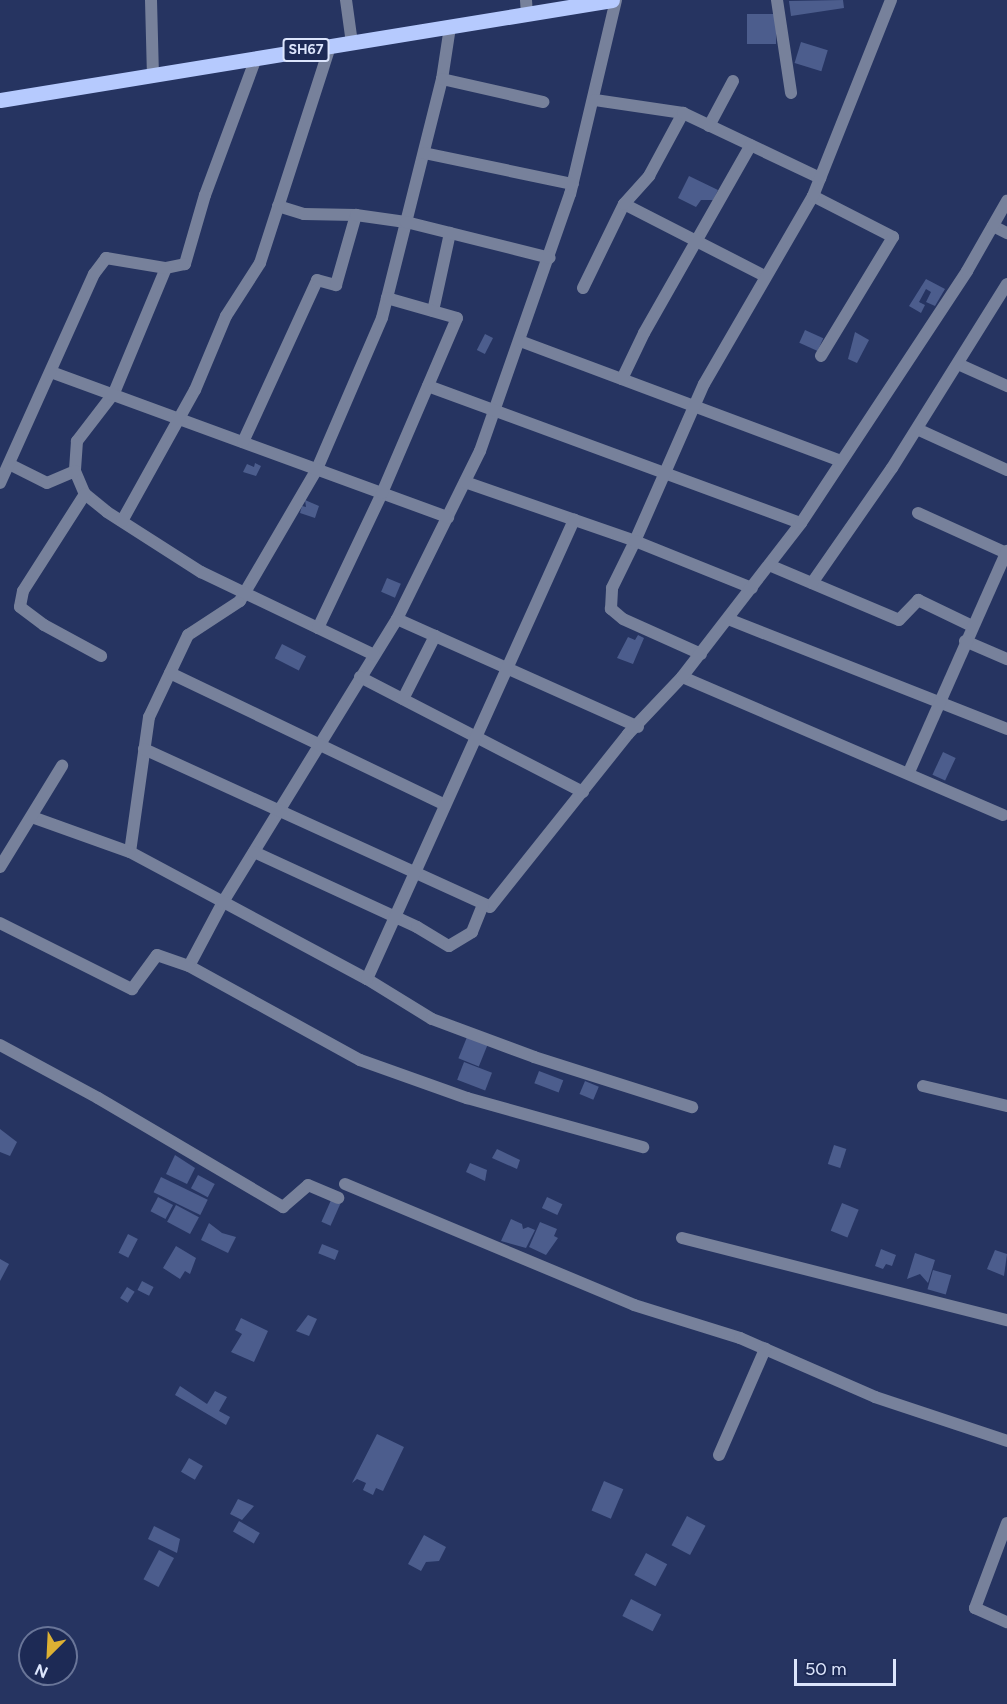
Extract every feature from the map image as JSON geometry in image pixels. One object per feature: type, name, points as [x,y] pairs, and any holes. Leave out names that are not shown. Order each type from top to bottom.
[{"type":"main road","name":"SH67","points":[[0,100],[450,27],[527,7],[609,0]]},
{"type":"street","points":[[150,0],[153,75]]},
{"type":"street","points":[[346,0],[352,43]]},
{"type":"street","points":[[189,966],[223,902],[360,677],[398,619],[465,482],[520,341],[550,258],[573,184],[595,100],[609,0]]},
{"type":"street","points":[[777,0],[791,93]]},
{"type":"street","points":[[700,654],[623,619],[611,609],[612,588],[694,406],[765,276],[813,196],[891,0]]},
{"type":"street","points":[[130,852],[149,717],[188,635],[240,601],[317,469],[387,298],[442,79],[450,27]]},
{"type":"street","points":[[122,521],[179,418],[226,316],[260,263],[330,46]]},
{"type":"street","points":[[0,483],[11,465],[12,454],[106,258],[166,268],[185,264],[206,195],[256,58]]},
{"type":"street","points":[[442,79],[543,102]]},
{"type":"street","points":[[709,126],[734,81]]},
{"type":"street","points":[[595,100],[683,113],[820,178]]},
{"type":"street","points":[[583,288],[624,204],[649,176],[683,113]]},
{"type":"street","points":[[622,379],[751,146]]},
{"type":"street","points":[[424,153],[573,184]]},
{"type":"street","points":[[813,196],[893,237],[821,356]]},
{"type":"street","points":[[144,749],[281,809],[414,874],[490,907],[628,734],[638,727],[682,677],[801,523],[1007,201]]},
{"type":"street","points":[[624,204],[765,276]]},
{"type":"street","points":[[278,206],[304,214],[356,214],[406,222],[550,258]]},
{"type":"street","points":[[243,442],[317,280],[336,285],[356,214]]},
{"type":"street","points":[[993,226],[1007,233]]},
{"type":"street","points":[[433,311],[450,233]]},
{"type":"street","points":[[166,268],[114,393],[77,441],[75,471],[85,494],[201,572],[374,655]]},
{"type":"street","points":[[812,583],[917,429],[1007,284]]},
{"type":"street","points":[[318,628],[382,493],[457,318],[387,298]]},
{"type":"street","points":[[995,304],[1007,310]]},
{"type":"street","points":[[520,341],[841,460]]},
{"type":"street","points":[[958,364],[1007,386]]},
{"type":"street","points":[[51,372],[114,393],[448,517]]},
{"type":"street","points":[[428,386],[495,408],[801,523]]},
{"type":"street","points":[[917,429],[1007,470]]},
{"type":"street","points":[[11,465],[47,483],[75,471]]},
{"type":"street","points":[[465,482],[635,541],[752,588]]},
{"type":"street","points":[[85,494],[23,591],[20,607],[44,625],[101,656]]},
{"type":"street","points":[[909,772],[937,701],[972,626],[1003,568],[1006,552],[918,513]]},
{"type":"street","points":[[367,979],[574,520]]},
{"type":"street","points":[[769,565],[899,620],[918,600],[972,626]]},
{"type":"street","points":[[398,619],[638,727]]},
{"type":"street","points":[[728,619],[1007,729]]},
{"type":"street","points":[[403,699],[435,636]]},
{"type":"street","points":[[965,641],[1007,659]]},
{"type":"street","points":[[170,673],[318,747],[445,804]]},
{"type":"street","points":[[360,677],[583,792]]},
{"type":"street","points":[[682,677],[909,772],[1003,815]]},
{"type":"street","points":[[0,867],[5,845],[32,817],[62,766]]},
{"type":"street","points":[[32,817],[130,852],[367,979],[432,1019],[534,1057],[692,1107]]},
{"type":"street","points":[[254,852],[395,917],[449,946],[472,932],[483,905]]},
{"type":"street","points":[[0,923],[132,989],[157,955],[189,966],[360,1060],[468,1098],[643,1147]]},
{"type":"street","points":[[0,1045],[98,1098],[282,1207],[308,1185],[338,1198]]},
{"type":"street","points":[[923,1086],[1007,1106]]},
{"type":"street","points":[[345,1184],[634,1305],[765,1349],[875,1397],[1007,1441]]},
{"type":"street","points":[[682,1238],[1007,1320]]},
{"type":"street","points":[[719,1455],[765,1349]]},
{"type":"street","points":[[1007,1523],[975,1608],[1007,1622]]},
{"type":"building","points":[[843,0],[844,8],[791,16],[789,1]]},
{"type":"building","points":[[747,14],[776,14],[776,44],[747,44]]},
{"type":"building","points":[[801,42],[828,50],[821,71],[795,63]]},
{"type":"building","points":[[689,176],[718,190],[713,200],[701,200],[696,207],[678,198]]},
{"type":"building","points":[[926,279],[945,289],[935,306],[926,302],[931,292],[926,289],[919,302],[925,305],[921,313],[909,306]]},
{"type":"building","points":[[805,330],[823,338],[818,351],[799,343]]},
{"type":"building","points":[[855,332],[869,340],[857,363],[848,359]]},
{"type":"building","points":[[485,334],[493,338],[485,354],[477,350]]},
{"type":"building","points":[[255,463],[261,466],[256,476],[243,472],[247,464],[254,467]]},
{"type":"building","points":[[305,500],[319,506],[315,518],[300,513],[302,506],[306,507]]},
{"type":"building","points":[[387,578],[401,584],[395,598],[381,592]]},
{"type":"building","points":[[638,635],[644,638],[633,664],[617,658],[628,637],[635,640]]},
{"type":"building","points":[[282,644],[306,656],[299,671],[275,658]]},
{"type":"building","points":[[943,752],[956,758],[945,781],[932,775]]},
{"type":"building","points":[[467,1037],[487,1045],[479,1067],[458,1058]]},
{"type":"building","points":[[464,1062],[492,1073],[485,1090],[457,1080]]},
{"type":"building","points":[[539,1071],[563,1080],[559,1092],[534,1083]]},
{"type":"building","points":[[585,1081],[599,1087],[593,1100],[580,1094]]},
{"type":"building","points":[[0,1129],[17,1142],[10,1156],[0,1152]]},
{"type":"building","points":[[834,1145],[846,1149],[840,1168],[828,1164]]},
{"type":"building","points":[[497,1149],[520,1160],[517,1169],[492,1158]]},
{"type":"building","points":[[175,1155],[195,1168],[187,1184],[166,1174]]},
{"type":"building","points":[[470,1163],[487,1170],[485,1181],[466,1172]]},
{"type":"building","points":[[198,1175],[215,1184],[208,1197],[191,1188]]},
{"type":"building","points":[[161,1177],[208,1200],[200,1215],[154,1192]]},
{"type":"building","points":[[158,1197],[173,1205],[165,1219],[150,1211]]},
{"type":"building","points":[[547,1197],[562,1204],[557,1215],[542,1208]]},
{"type":"building","points":[[332,1198],[341,1202],[331,1226],[321,1222]]},
{"type":"building","points":[[842,1203],[859,1210],[847,1238],[831,1231]]},
{"type":"building","points":[[176,1205],[199,1217],[190,1234],[167,1222]]},
{"type":"building","points":[[511,1219],[522,1224],[523,1229],[528,1227],[535,1230],[526,1248],[501,1241]]},
{"type":"building","points":[[540,1222],[557,1229],[554,1236],[558,1238],[546,1255],[529,1247]]},
{"type":"building","points":[[209,1223],[222,1233],[236,1237],[228,1253],[201,1240]]},
{"type":"building","points":[[128,1234],[138,1239],[128,1258],[118,1253]]},
{"type":"building","points":[[322,1244],[339,1251],[335,1260],[318,1253]]},
{"type":"building","points":[[176,1246],[196,1258],[190,1274],[185,1271],[180,1279],[163,1268]]},
{"type":"building","points":[[881,1249],[896,1255],[892,1266],[886,1264],[883,1269],[875,1266]]},
{"type":"building","points":[[995,1250],[1007,1254],[1004,1276],[987,1269]]},
{"type":"building","points":[[915,1253],[935,1260],[928,1283],[920,1274],[907,1279]]},
{"type":"building","points":[[0,1259],[9,1264],[0,1281]]},
{"type":"building","points":[[933,1270],[951,1275],[946,1294],[927,1289]]},
{"type":"building","points":[[142,1281],[154,1287],[149,1296],[137,1290]]},
{"type":"building","points":[[127,1287],[135,1292],[128,1303],[120,1298]]},
{"type":"building","points":[[308,1315],[317,1319],[309,1336],[296,1331]]},
{"type":"building","points":[[241,1318],[268,1331],[254,1362],[231,1352],[242,1334],[235,1330]]},
{"type":"building","points":[[180,1386],[207,1404],[215,1391],[227,1397],[219,1411],[230,1417],[226,1425],[175,1395]]},
{"type":"building","points":[[377,1434],[404,1447],[383,1491],[376,1488],[373,1495],[363,1490],[366,1483],[357,1479],[352,1483]]},
{"type":"building","points":[[189,1458],[203,1466],[195,1480],[181,1472]]},
{"type":"building","points":[[604,1481],[623,1489],[611,1519],[591,1510]]},
{"type":"building","points":[[238,1499],[254,1506],[242,1520],[230,1514]]},
{"type":"building","points":[[687,1516],[706,1526],[690,1555],[672,1545]]},
{"type":"building","points":[[239,1521],[260,1533],[254,1543],[233,1531]]},
{"type":"building","points":[[154,1526],[180,1539],[177,1553],[148,1539]]},
{"type":"building","points":[[424,1535],[446,1547],[439,1561],[426,1562],[421,1571],[408,1564]]},
{"type":"building","points":[[159,1550],[174,1558],[159,1587],[144,1579]]},
{"type":"building","points":[[646,1553],[667,1564],[655,1586],[634,1575]]},
{"type":"building","points":[[631,1599],[661,1614],[653,1631],[622,1616]]}]
